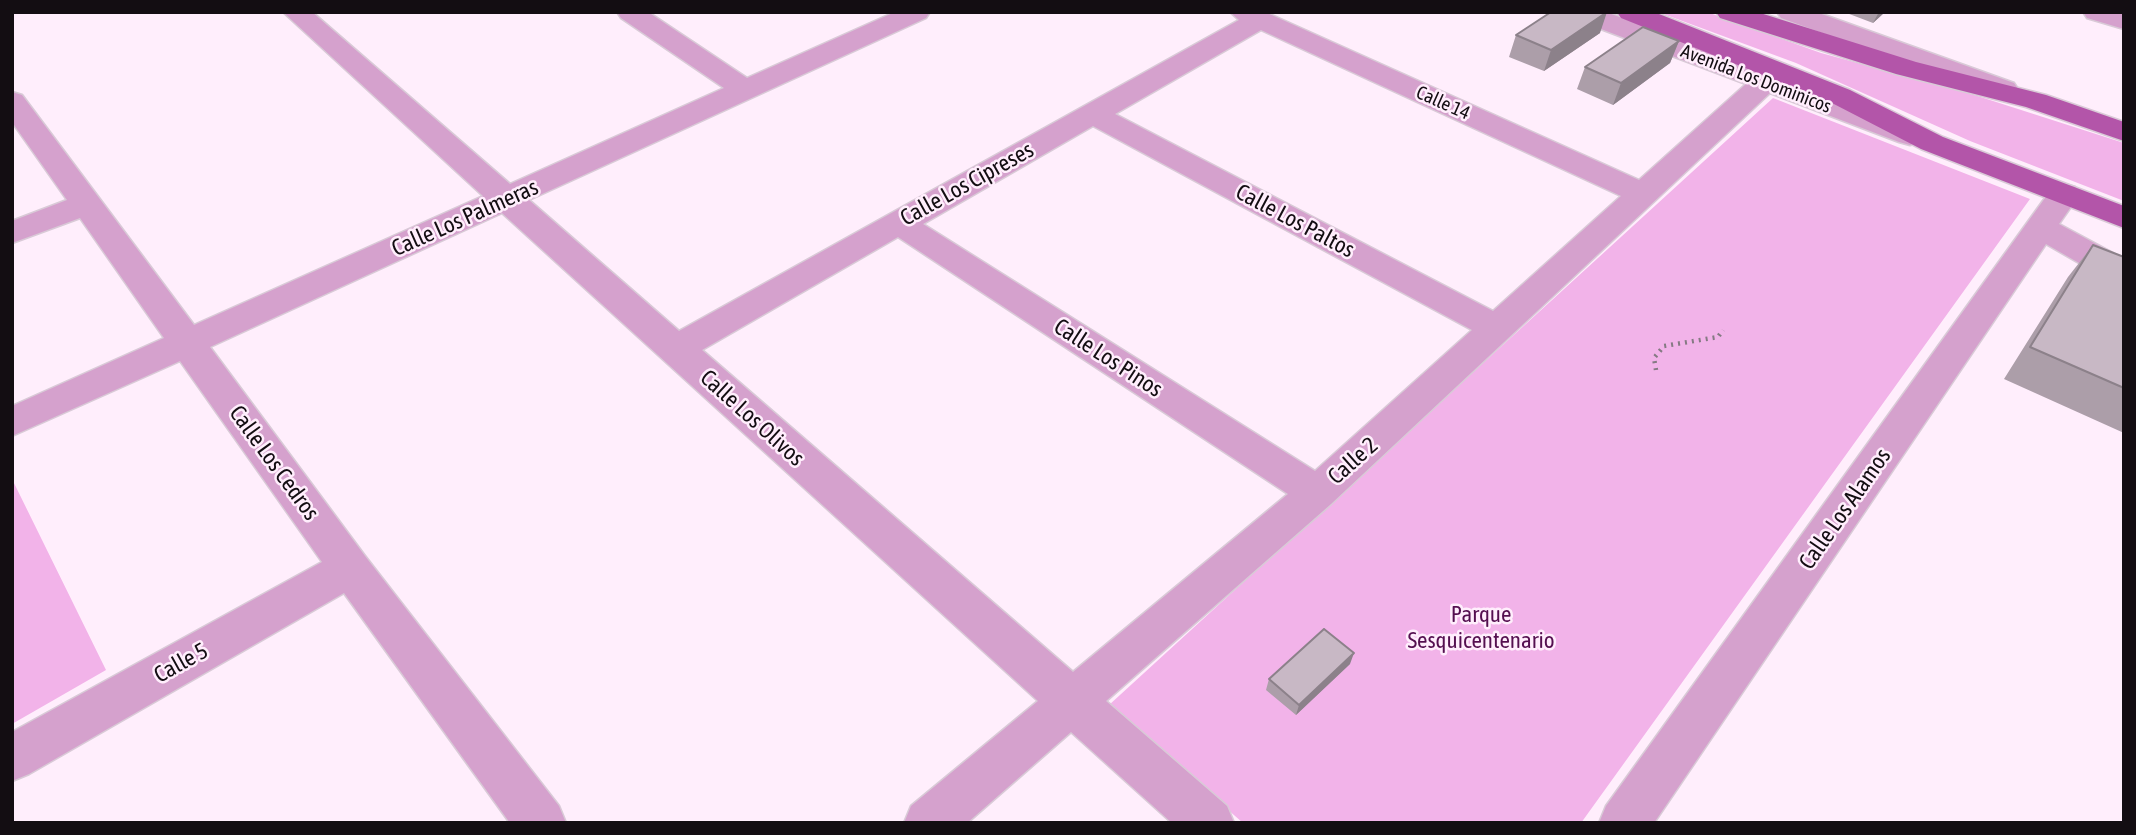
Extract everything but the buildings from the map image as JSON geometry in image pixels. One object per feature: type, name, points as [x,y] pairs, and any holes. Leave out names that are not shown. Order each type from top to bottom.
[{"type":"main road","name":"Avenida Los Dominicos","points":[[1630,12],[1828,91],[1932,144],[2124,218]]},
{"type":"main road","points":[[1729,12],[1906,68],[2036,101],[2124,132]]},
{"type":"street","name":"Calle Los Olivos","points":[[296,12],[1209,823]]},
{"type":"street","points":[[630,12],[745,90]]},
{"type":"street","name":"Calle Los Palmeras","points":[[12,422],[917,12]]},
{"type":"street","name":"Avenida Los Dominicos","points":[[1581,12],[1932,144]]},
{"type":"street","points":[[1790,12],[2036,101]]},
{"type":"street","points":[[2096,12],[2124,21]]},
{"type":"street","name":"Calle Los Cipreses","points":[[675,349],[1093,114],[1251,16]]},
{"type":"street","name":"Calle 14","points":[[1251,16],[1643,194]]},
{"type":"street","name":"Calle 2","points":[[929,823],[1317,494],[1764,83]]},
{"type":"street","name":"Calle Los Cedros","points":[[12,101],[350,568],[541,823]]},
{"type":"street","name":"Calle Los Paltos","points":[[1093,114],[1498,329]]},
{"type":"street","name":"Calle Los Alamos","points":[[1625,823],[2064,194]]},
{"type":"street","points":[[12,233],[87,204]]},
{"type":"street","name":"Calle Los Pinos","points":[[899,223],[1317,494]]},
{"type":"street","points":[[2041,228],[2124,274]]},
{"type":"street","name":"Calle 5","points":[[12,758],[350,568]]},
{"type":"path","points":[[1656,370],[1654,358],[1664,346],[1717,337],[1723,330]]},
{"type":"green space","points":[[1658,12],[1707,12],[1821,53],[1965,92],[2124,143],[2124,201],[1970,141],[1796,63]]},
{"type":"green space","name":"Parque Sesquicentenario","points":[[1773,98],[2030,199],[1581,823],[1243,823],[1109,705]]},
{"type":"green space","points":[[12,479],[106,670],[12,724]]}]
